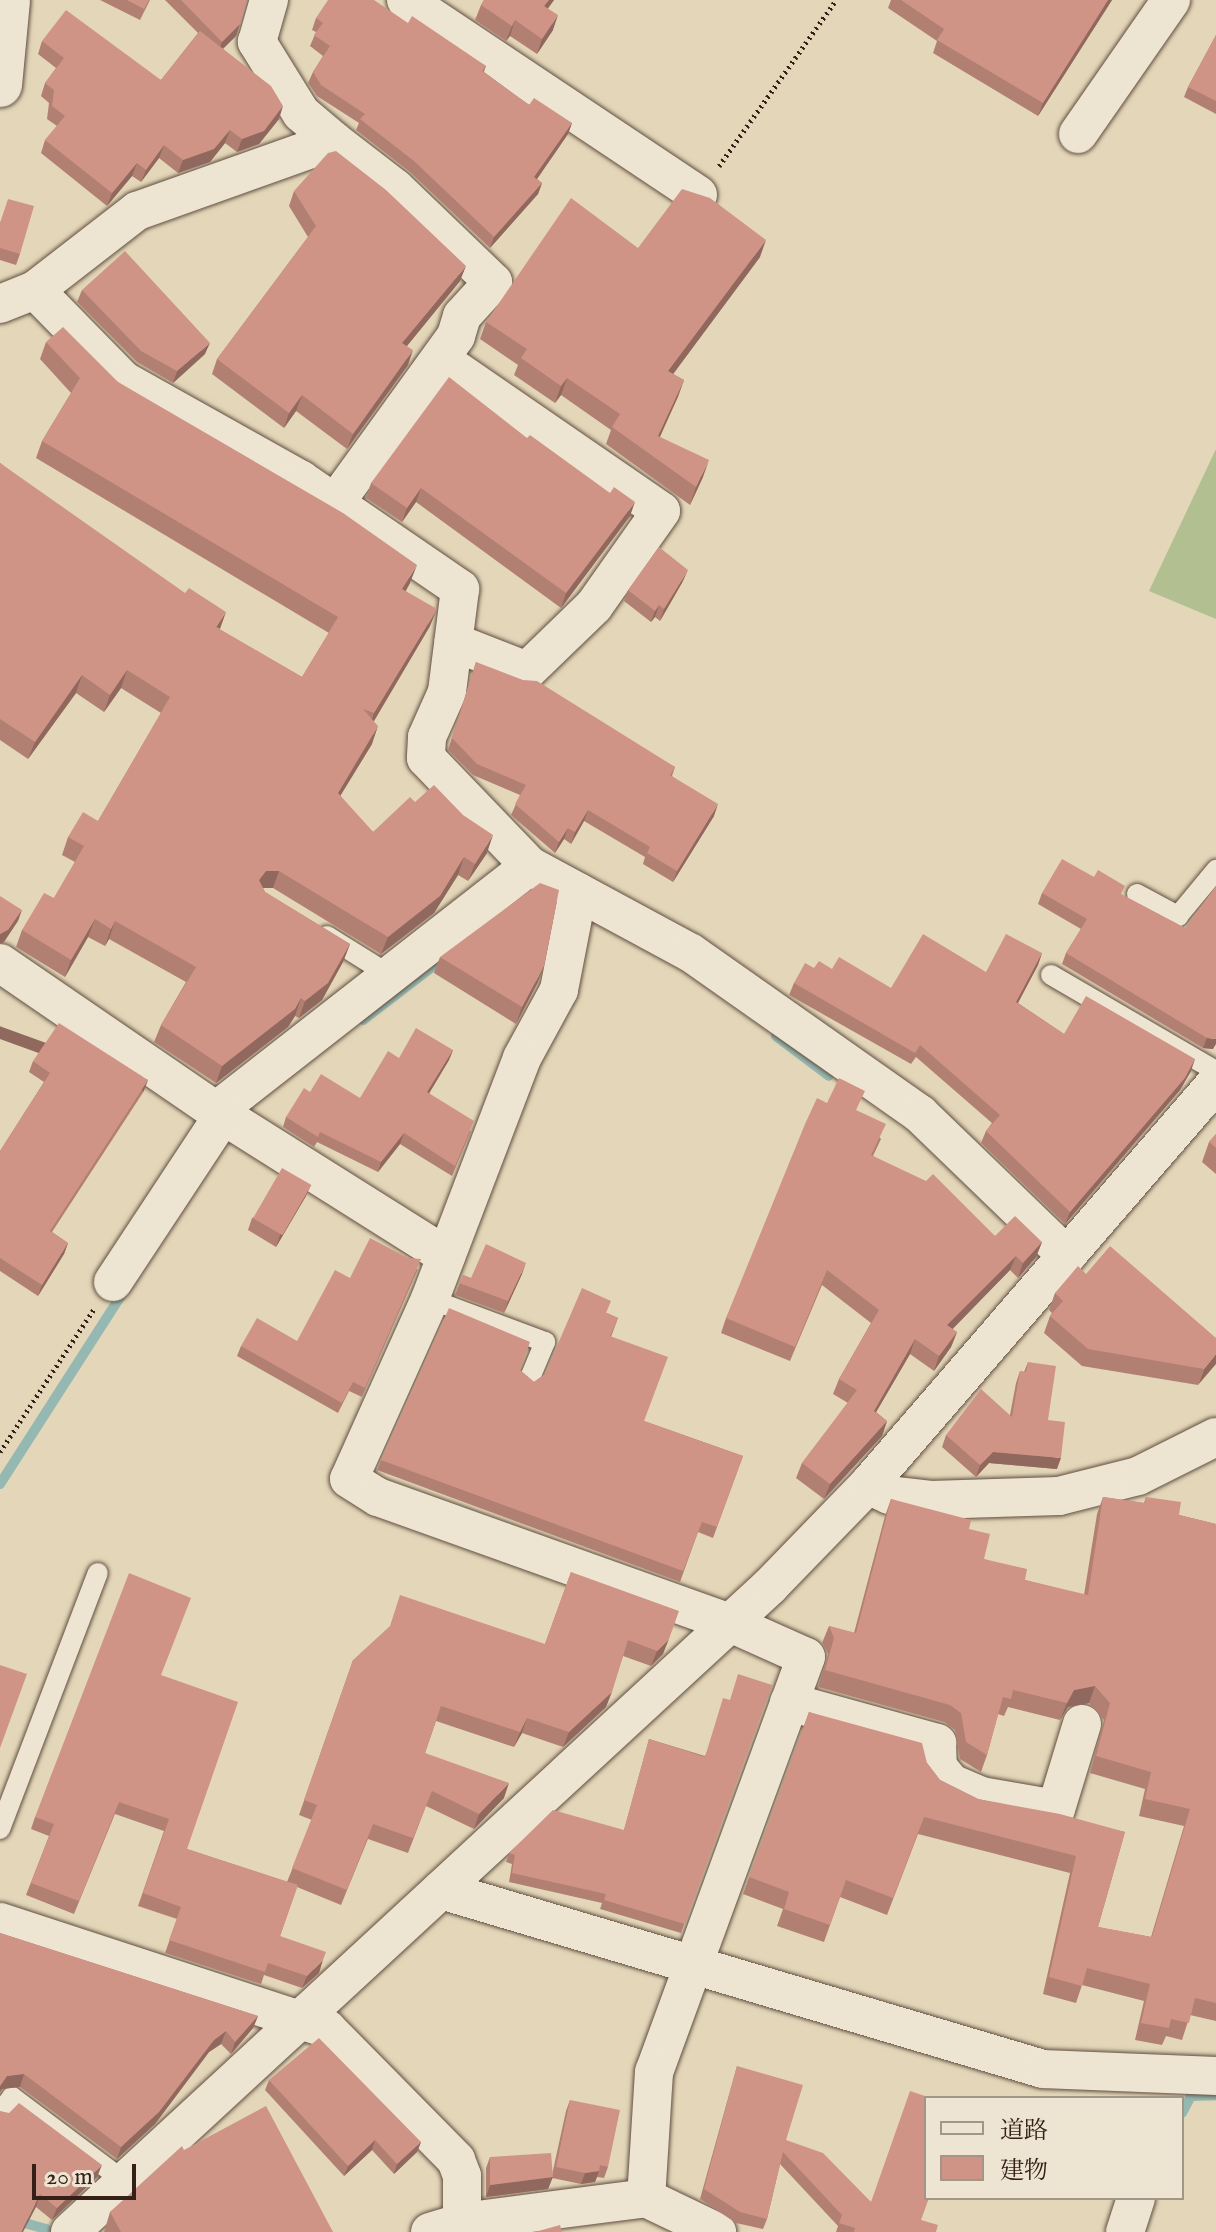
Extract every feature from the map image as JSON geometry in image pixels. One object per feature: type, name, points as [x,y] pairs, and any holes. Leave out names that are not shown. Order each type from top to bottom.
[{"type":"street","points":[[0,85],[8,0]]},
{"type":"street","points":[[269,0],[257,42],[301,113],[395,188],[493,282],[462,316],[456,336],[335,503]]},
{"type":"street","points":[[406,0],[698,195]]},
{"type":"street","points":[[1078,134],[1171,0]]},
{"type":"street","points":[[334,141],[137,211],[17,297],[123,380],[335,503],[460,589],[447,692],[427,737],[426,758],[530,866],[576,900],[691,953],[920,1114],[1067,1256]]},
{"type":"street","points":[[440,359],[661,511],[594,606],[527,671],[453,642]]},
{"type":"street","points":[[113,1282],[219,1113],[530,866]]},
{"type":"street","points":[[576,900],[559,990],[522,1058],[430,1299],[349,1479],[378,1497],[730,1623],[806,1657],[654,2072],[646,2198]]},
{"type":"street","points":[[0,963],[219,1113],[446,1256]]},
{"type":"street","points":[[70,2232],[730,1623],[868,1485],[1216,1083]]},
{"type":"street","points":[[868,1485],[889,1495],[931,1500],[1059,1496],[1138,1476],[1216,1437]]},
{"type":"street","points":[[789,1702],[937,1743],[938,1767],[951,1783],[981,1796],[1056,1809],[1082,1724]]},
{"type":"street","points":[[441,1890],[1043,2069],[1190,2084]]},
{"type":"street","points":[[0,1922],[297,2022],[327,2029],[456,2160],[462,2176],[446,2227],[646,2198],[717,2232]]},
{"type":"street","points":[[1125,2232],[1135,2200]]},
{"type":"lane","points":[[1137,894],[1178,916],[1216,870]]},
{"type":"lane","points":[[303,922],[391,976]]},
{"type":"lane","points":[[1051,975],[1216,1071]]},
{"type":"lane","points":[[430,1299],[545,1342],[529,1380]]},
{"type":"lane","points":[[0,1829],[98,1573]]},
{"type":"lane","points":[[0,2113],[12,2097],[124,2181]]},
{"type":"path","points":[[698,195],[836,0]]},
{"type":"path","points":[[0,1452],[113,1282]]},
{"type":"green space","points":[[1216,449],[1216,619],[1149,591]]},
{"type":"building","points":[[127,0],[149,0],[144,9]]},
{"type":"building","points":[[181,0],[247,0],[240,24],[222,42]]},
{"type":"building","points":[[328,0],[374,0],[408,23],[412,16],[486,66],[482,71],[529,105],[534,98],[572,123],[534,177],[542,183],[494,237],[414,161],[360,119],[365,114],[321,85],[313,72],[330,46],[314,35],[323,23],[316,18]]},
{"type":"building","points":[[484,0],[549,0],[544,6],[558,15],[542,39],[515,20],[512,26],[481,5]]},
{"type":"building","points":[[901,0],[1108,0],[1043,103],[937,40],[944,29]]},
{"type":"building","points":[[66,10],[161,80],[200,31],[271,86],[283,106],[264,131],[242,139],[230,130],[214,149],[183,160],[164,145],[146,170],[137,163],[112,193],[45,140],[65,116],[52,106],[54,90],[45,83],[64,58],[42,41]]},
{"type":"building","points":[[1216,35],[1216,101],[1188,87]]},
{"type":"building","points":[[336,151],[386,190],[466,266],[402,343],[413,350],[353,434],[302,395],[289,413],[217,359],[316,226],[294,191],[328,153]]},
{"type":"building","points":[[682,189],[710,198],[766,240],[668,371],[684,380],[658,436],[709,460],[696,487],[612,427],[620,414],[567,378],[561,386],[521,358],[527,349],[486,322],[571,198],[638,248]]},
{"type":"building","points":[[8,199],[34,206],[20,254],[0,248],[0,223]]},
{"type":"building","points":[[125,251],[210,343],[177,371],[141,351],[82,290]]},
{"type":"building","points":[[63,327],[118,382],[343,513],[417,565],[402,589],[437,609],[374,713],[363,709],[378,726],[338,793],[373,832],[410,797],[415,802],[434,785],[463,815],[493,835],[475,864],[464,857],[440,896],[388,937],[279,871],[266,871],[259,880],[265,892],[350,944],[328,983],[305,1001],[301,998],[295,1009],[222,1066],[161,1025],[196,967],[115,921],[111,929],[95,919],[71,960],[22,930],[44,893],[54,898],[84,846],[68,837],[83,812],[98,821],[170,697],[127,670],[110,695],[82,675],[35,742],[0,719],[0,463],[185,593],[189,588],[226,612],[216,627],[302,677],[338,617],[42,441],[80,378],[46,342]]},
{"type":"building","points":[[449,377],[527,438],[530,435],[610,493],[614,487],[635,502],[566,593],[421,488],[407,508],[371,483]]},
{"type":"building","points":[[659,547],[688,570],[664,609],[659,605],[655,611],[628,590]]},
{"type":"building","points":[[476,662],[523,680],[537,681],[675,767],[670,775],[718,804],[677,871],[647,853],[650,847],[588,810],[575,832],[568,828],[559,842],[515,804],[526,785],[477,764],[452,738]]},
{"type":"building","points":[[1062,859],[1094,877],[1098,870],[1125,886],[1121,894],[1185,928],[1216,886],[1216,1039],[1207,1038],[1066,953],[1087,919],[1042,893]]},
{"type":"building","points":[[540,883],[559,890],[544,966],[522,1007],[440,957]]},
{"type":"building","points":[[0,896],[22,910],[8,930],[0,934]]},
{"type":"building","points":[[923,934],[986,972],[1006,934],[1042,953],[1016,1002],[1064,1034],[1086,996],[1195,1059],[1185,1078],[1070,1212],[986,1131],[1000,1115],[920,1045],[915,1053],[794,983],[805,963],[814,968],[819,961],[832,969],[839,957],[891,988]]},
{"type":"building","points":[[59,1023],[148,1080],[50,1231],[68,1243],[42,1285],[0,1258],[0,1151],[50,1073],[33,1061]]},
{"type":"building","points":[[416,1028],[453,1050],[427,1092],[474,1121],[455,1166],[404,1133],[381,1162],[320,1132],[318,1137],[286,1117],[304,1088],[310,1092],[321,1074],[360,1098],[388,1051],[399,1058]]},
{"type":"building","points":[[839,1078],[865,1091],[856,1110],[886,1124],[871,1155],[926,1181],[933,1174],[995,1236],[1015,1216],[1042,1242],[1023,1263],[1016,1256],[947,1325],[957,1332],[939,1356],[915,1339],[874,1411],[887,1421],[830,1484],[802,1463],[857,1390],[839,1379],[879,1310],[827,1270],[795,1347],[726,1318],[817,1098],[827,1103]]},
{"type":"building","points":[[1216,1134],[1216,1148],[1209,1142]]},
{"type":"building","points":[[282,1168],[311,1185],[282,1235],[253,1218]]},
{"type":"building","points":[[370,1238],[408,1258],[421,1259],[365,1388],[353,1382],[342,1403],[241,1346],[257,1318],[297,1341],[335,1270],[350,1278]]},
{"type":"building","points":[[486,1244],[526,1263],[508,1301],[459,1283],[463,1275],[471,1278]]},
{"type":"building","points":[[1110,1246],[1216,1338],[1216,1354],[1204,1369],[1088,1349],[1050,1316],[1063,1301],[1055,1293],[1078,1266],[1086,1274]]},
{"type":"building","points":[[582,1288],[611,1301],[606,1313],[618,1318],[610,1336],[668,1357],[644,1421],[743,1456],[717,1527],[702,1522],[683,1571],[381,1460],[449,1308],[530,1342],[520,1370],[534,1382],[545,1374]]},
{"type":"building","points":[[1028,1362],[1056,1366],[1048,1420],[1065,1422],[1061,1458],[993,1452],[980,1465],[946,1435],[981,1389],[1012,1417],[1020,1371],[1026,1372]]},
{"type":"building","points":[[1103,1497],[1145,1503],[1146,1497],[1181,1502],[1179,1515],[1216,1524],[1216,2003],[1195,1998],[1189,2023],[1171,2019],[1169,2028],[1141,2023],[1150,1984],[1087,1968],[1082,1986],[1049,1977],[1076,1856],[924,1817],[893,1898],[846,1880],[830,1925],[784,1909],[789,1892],[749,1877],[809,1712],[922,1743],[927,1763],[940,1780],[978,1799],[1060,1814],[1125,1832],[1098,1927],[1152,1937],[1190,1809],[1145,1799],[1151,1772],[1096,1756],[1110,1703],[1095,1686],[1074,1690],[1067,1703],[1013,1690],[1011,1699],[1003,1697],[987,1755],[966,1742],[961,1713],[950,1705],[825,1670],[834,1638],[829,1626],[856,1633],[891,1499],[971,1520],[969,1529],[990,1534],[984,1559],[1027,1569],[1025,1580],[1088,1595]]},
{"type":"building","points":[[571,1572],[679,1611],[669,1639],[657,1651],[628,1640],[612,1692],[569,1732],[527,1718],[520,1732],[441,1706],[425,1753],[509,1783],[479,1814],[432,1791],[413,1838],[373,1824],[347,1890],[292,1868],[317,1805],[304,1800],[353,1660],[390,1626],[400,1595],[545,1644]]},
{"type":"building","points":[[129,1573],[191,1598],[161,1675],[238,1702],[187,1849],[298,1885],[280,1936],[326,1952],[323,1960],[307,1976],[268,1963],[265,1972],[169,1940],[181,1907],[143,1893],[169,1819],[119,1802],[79,1901],[31,1883],[54,1824],[35,1817]]},
{"type":"building","points":[[0,1665],[27,1674],[0,1748]]},
{"type":"building","points":[[738,1674],[772,1685],[685,1924],[604,1900],[606,1894],[512,1873],[515,1855],[509,1853],[553,1810],[624,1830],[649,1739],[705,1757],[723,1698],[730,1700]]},
{"type":"building","points":[[0,1933],[258,2016],[235,2042],[226,2031],[214,2040],[159,2112],[121,2147],[24,2074],[7,2076],[0,2086]]},
{"type":"building","points":[[319,2038],[421,2142],[397,2164],[375,2140],[348,2166],[269,2080]]},
{"type":"building","points":[[737,2066],[803,2085],[786,2140],[823,2153],[871,2202],[910,2091],[925,2096],[924,2200],[928,2200],[921,2220],[938,2225],[936,2232],[854,2232],[855,2228],[839,2223],[842,2215],[783,2152],[767,2219],[740,2212],[704,2189]]},
{"type":"building","points":[[570,2100],[620,2110],[608,2167],[600,2165],[599,2171],[585,2173],[556,2167]]},
{"type":"building","points":[[19,2103],[102,2165],[57,2208],[40,2194],[21,2232],[0,2232],[0,2111],[9,2113]]},
{"type":"building","points":[[266,2106],[333,2232],[121,2232],[110,2212],[182,2146],[184,2150]]},
{"type":"building","points":[[551,2153],[553,2177],[490,2185],[490,2157]]},
{"type":"building","points":[[560,2225],[562,2232],[535,2232]]},
{"type":"waterway","points":[[363,1020],[449,954]]},
{"type":"waterway","points":[[776,1036],[829,1076]]},
{"type":"waterway","points":[[0,1484],[125,1289]]},
{"type":"waterway","points":[[1184,2109],[1191,2096],[1216,2095]]},
{"type":"waterway","points":[[0,2216],[46,2229]]}]
